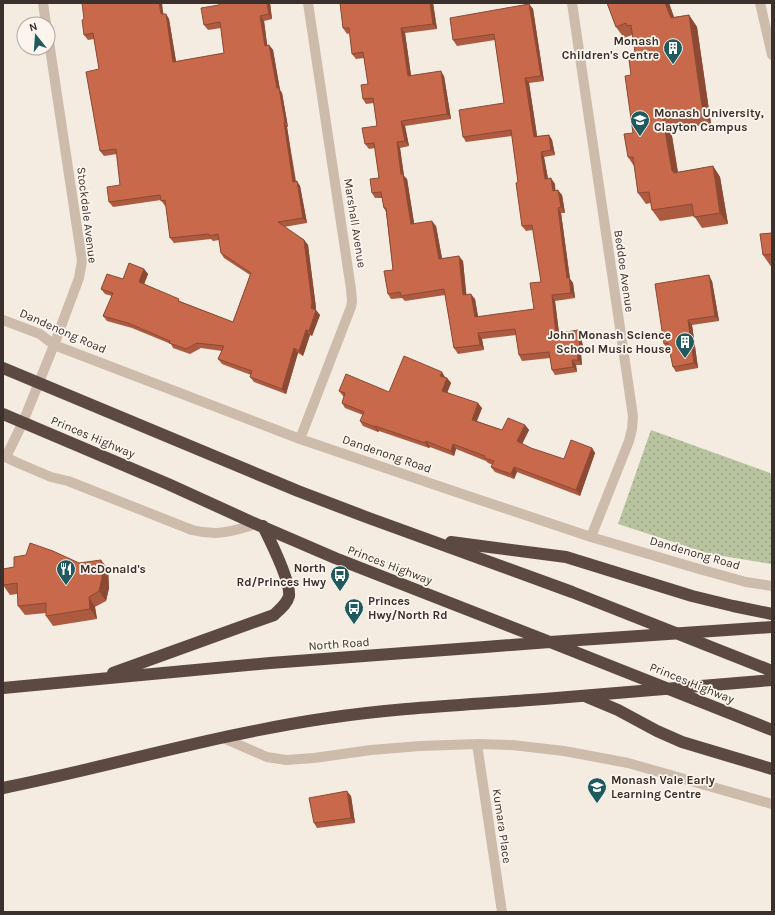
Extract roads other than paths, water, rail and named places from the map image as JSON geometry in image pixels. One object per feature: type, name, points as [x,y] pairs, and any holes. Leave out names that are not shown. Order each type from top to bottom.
[{"type":"highway","points":[[3,368],[258,474],[366,517],[572,592],[772,671]]},
{"type":"highway","name":"Princes Highway","points":[[3,414],[168,484],[335,558],[772,730]]},
{"type":"highway","points":[[97,679],[274,614],[286,604],[289,595],[288,586],[275,550],[260,525]]},
{"type":"highway","points":[[430,540],[566,557],[692,596],[772,614]]},
{"type":"highway","name":"North Road","points":[[3,688],[270,663],[772,627]]},
{"type":"highway","points":[[3,788],[223,738],[328,718],[372,712],[772,680]]},
{"type":"highway","points":[[583,696],[618,710],[657,731],[682,742],[772,769]]},
{"type":"street","points":[[43,3],[45,16]]},
{"type":"street","name":"Marshall Avenue","points":[[300,439],[349,314],[352,302],[308,3]]},
{"type":"street","name":"Beddoe Avenue","points":[[572,3],[633,416],[629,441],[590,537]]},
{"type":"street","points":[[760,3],[772,55]]},
{"type":"street","name":"Stockdale Avenue","points":[[4,456],[23,422],[54,345],[79,278],[82,261],[51,56]]},
{"type":"street","name":"Dandenong Road","points":[[3,320],[40,334],[54,345],[300,439],[590,537],[746,582],[772,586]]},
{"type":"street","points":[[4,456],[18,464],[52,477],[68,481],[192,530],[207,533],[221,533],[260,525]]},
{"type":"street","points":[[223,738],[267,757],[286,760],[420,746],[477,744],[512,745],[628,763],[772,804]]},
{"type":"street","name":"Kumara Place","points":[[477,744],[502,912]]},
{"type":"place","name":"Monash Children's Centre","points":[[673,65]]},
{"type":"place","name":"Monash University, Clayton Campus","points":[[640,137]]},
{"type":"place","name":"John Monash Science School Music House","points":[[685,359]]},
{"type":"place","name":"McDonald's","points":[[66,586]]},
{"type":"place","name":"North Rd/Princes Hwy","points":[[340,592]]},
{"type":"place","name":"Princes Hwy/North Rd","points":[[354,625]]},
{"type":"place","name":"Monash Vale Early Learning Centre","points":[[597,804]]}]
